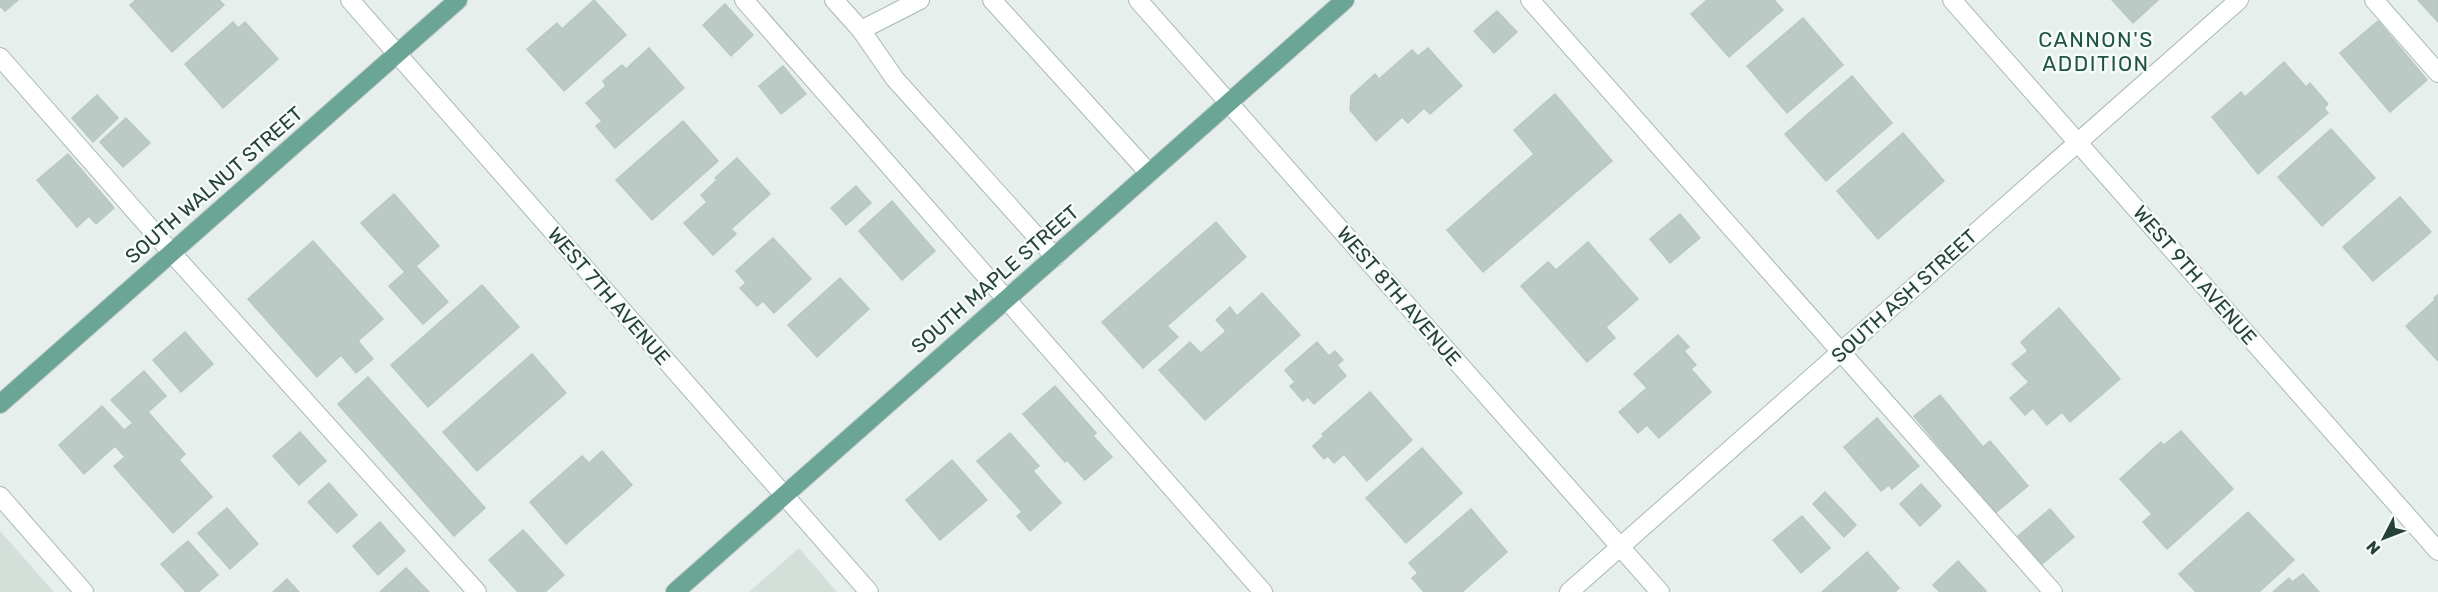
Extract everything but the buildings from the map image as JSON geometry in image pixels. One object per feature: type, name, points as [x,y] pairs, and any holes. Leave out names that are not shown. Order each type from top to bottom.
[{"type":"main road","name":"SOUTH WALNUT STREET","points":[[0,404],[458,0]]},
{"type":"main road","name":"SOUTH MAPLE STREET","points":[[675,592],[1345,0]]},
{"type":"street","name":"WEST 7TH AVENUE","points":[[350,0],[869,592]]},
{"type":"street","points":[[744,0],[1263,592]]},
{"type":"street","points":[[834,0],[861,30],[895,79],[1055,257]]},
{"type":"street","points":[[861,30],[920,0]]},
{"type":"street","points":[[992,0],[1149,173]]},
{"type":"street","name":"WEST 8TH AVENUE","points":[[1138,0],[1660,592]]},
{"type":"street","points":[[1530,0],[2053,592]]},
{"type":"street","name":"WEST 9TH AVENUE","points":[[1952,0],[2438,551]]},
{"type":"street","name":"SOUTH ASH STREET","points":[[1569,592],[2239,0]]},
{"type":"street","points":[[2374,0],[2438,73]]},
{"type":"street","points":[[0,57],[171,252],[477,592]]},
{"type":"street","points":[[0,496],[84,592]]},
{"type":"shaded area","points":[[0,531],[54,592],[0,592]]},
{"type":"shaded area","points":[[799,548],[837,592],[749,592]]},
{"type":"district","name":"CANNON'S ADDITION","points":[[2096,51]]}]
